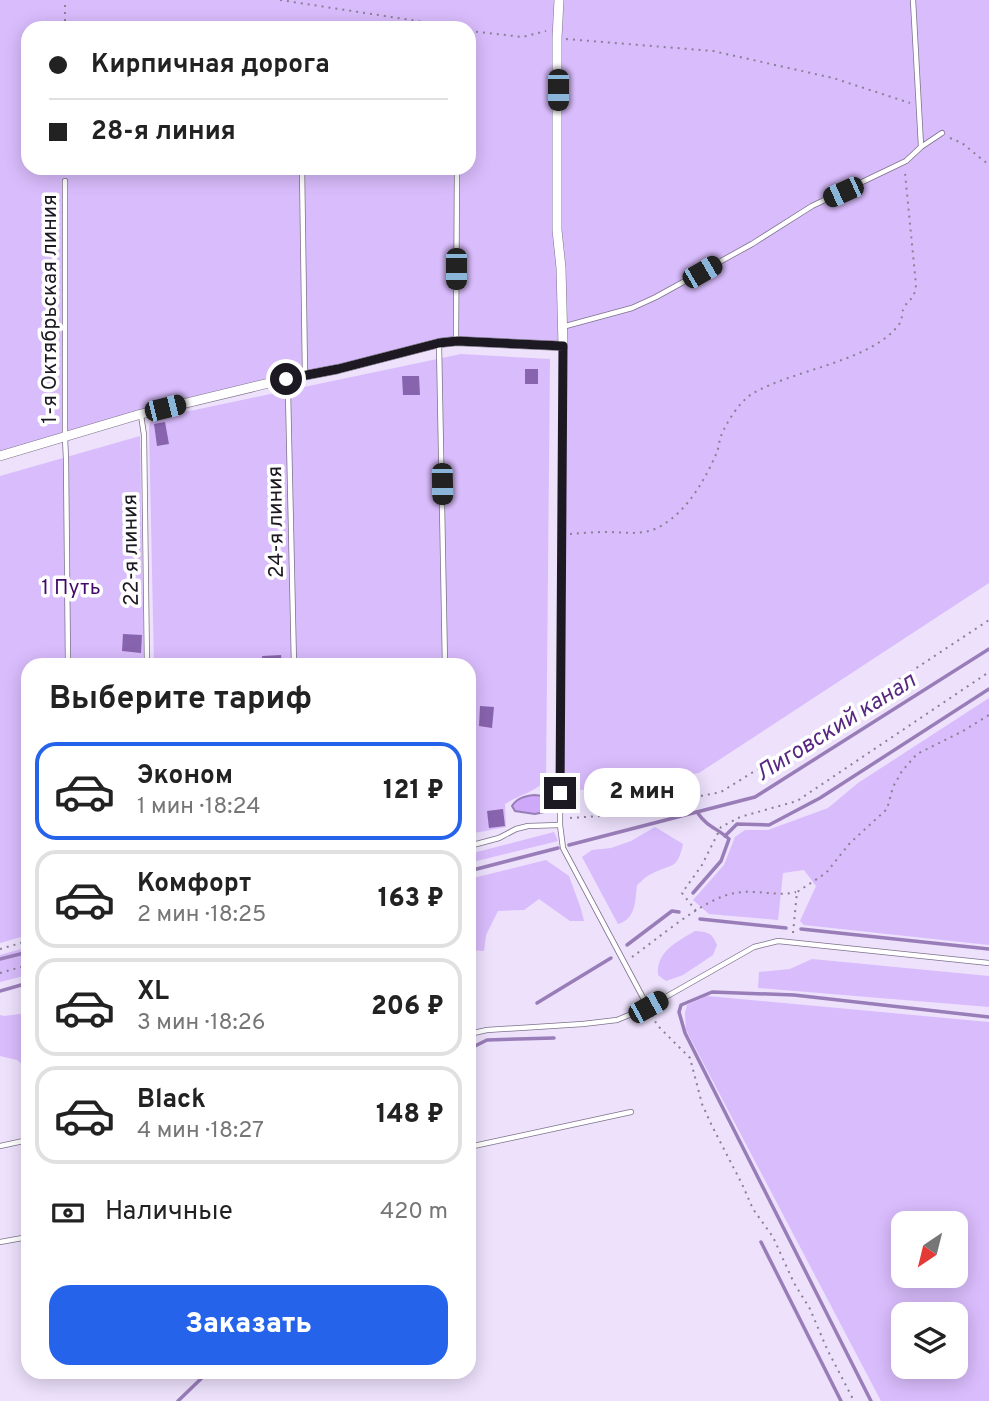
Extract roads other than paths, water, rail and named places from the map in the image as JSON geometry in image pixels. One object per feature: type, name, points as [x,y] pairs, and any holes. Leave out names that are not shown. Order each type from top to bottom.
[{"type":"street","points":[[0,456],[141,414],[439,343],[457,341],[563,346],[561,268],[556,219],[559,0]]},
{"type":"lane","points":[[913,0],[921,147]]},
{"type":"lane","points":[[562,327],[632,308],[656,297],[752,244],[812,206],[906,161],[942,133]]},
{"type":"lane","points":[[302,175],[305,375]]},
{"type":"lane","points":[[457,175],[457,341]]},
{"type":"lane","name":"1-я Октябрьская линия","points":[[65,181],[68,658]]},
{"type":"lane","points":[[439,343],[445,658]]},
{"type":"lane","points":[[563,346],[560,825],[564,848],[648,1007]]},
{"type":"lane","name":"24-я линия","points":[[286,379],[294,658]]},
{"type":"lane","name":"22-я линия","points":[[141,414],[144,435],[147,658]]},
{"type":"lane","points":[[476,844],[528,826],[560,825]]},
{"type":"lane","points":[[476,1032],[617,1020],[648,1007],[754,947],[778,941],[989,963]]},
{"type":"lane","points":[[476,1145],[631,1112]]},
{"type":"lane","points":[[0,1146],[21,1142]]},
{"type":"lane","points":[[0,1242],[21,1238]]},
{"type":"waterway","name":"Лиговский канал","points":[[569,845],[755,797],[989,649]]},
{"type":"waterway","points":[[725,836],[737,824],[769,825],[820,798],[989,689]]},
{"type":"waterway","points":[[693,893],[721,861],[729,839],[697,812]]},
{"type":"waterway","name":"Лиговский канал","points":[[476,869],[558,848]]},
{"type":"waterway","points":[[627,945],[672,911],[679,912]]},
{"type":"waterway","points":[[700,919],[786,928]]},
{"type":"waterway","points":[[801,929],[989,949]]},
{"type":"waterway","points":[[0,959],[21,954]]},
{"type":"waterway","points":[[537,1003],[611,958]]},
{"type":"waterway","name":"Лиговский канал","points":[[0,991],[21,985]]},
{"type":"waterway","points":[[871,1401],[685,1033],[679,1012],[681,1005],[712,992],[794,995],[989,1017]]},
{"type":"waterway","points":[[476,1046],[487,1040],[554,1038]]},
{"type":"waterway","points":[[761,1242],[841,1401]]},
{"type":"waterway","points":[[178,1401],[201,1379]]},
{"type":"park label","name":"1 Путь","points":[[71,587]]}]
